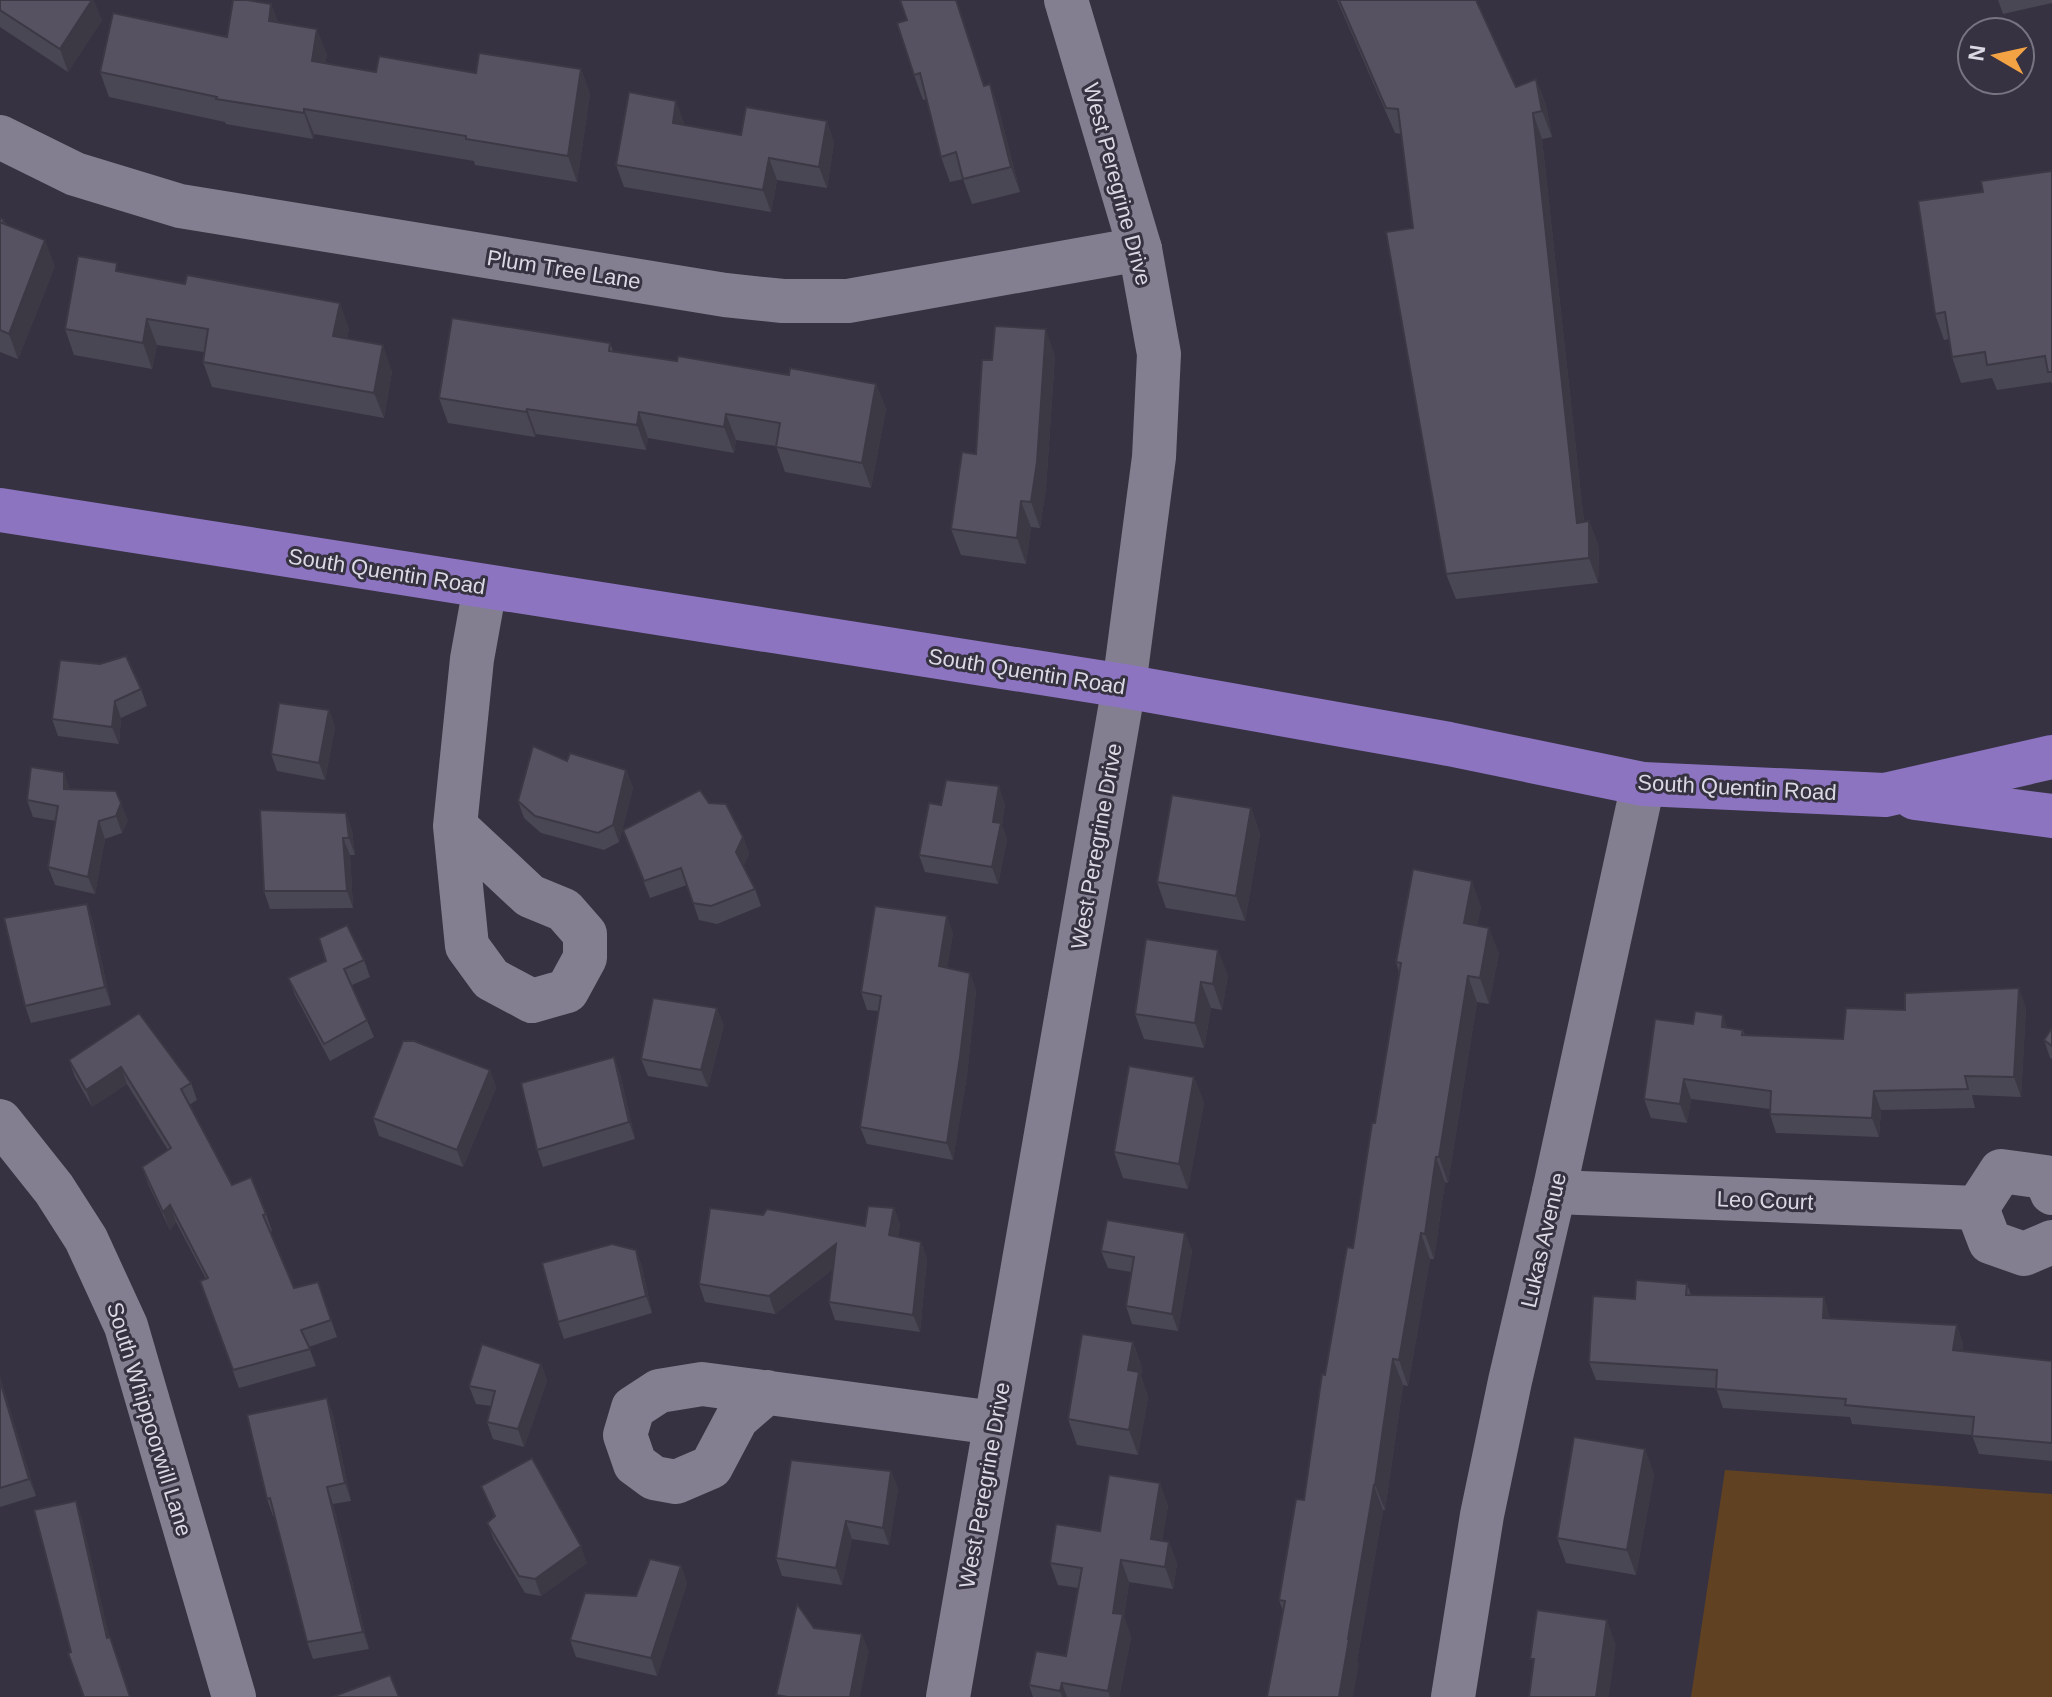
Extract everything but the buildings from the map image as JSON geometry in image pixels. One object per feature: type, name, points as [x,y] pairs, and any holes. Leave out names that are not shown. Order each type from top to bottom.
[{"type":"main road","name":"South Quentin Road","points":[[0,510],[1124,686],[1449,744],[1643,784],[1885,795],[2052,757]]},
{"type":"main road","points":[[1885,795],[2052,816]]},
{"type":"street","name":"West Peregrine Drive","points":[[948,1697],[1124,686],[1154,457],[1159,354],[1140,249],[1066,0]]},
{"type":"street","name":"Plum Tree Lane","points":[[0,137],[75,174],[180,206],[725,295],[783,301],[848,301],[1140,249]]},
{"type":"street","points":[[455,826],[472,659],[485,587]]},
{"type":"street","name":"Lukas Avenue","points":[[1453,1697],[1485,1500],[1643,784]]},
{"type":"street","name":"South Whippoorwill Lane","points":[[0,1121],[54,1189],[86,1239],[126,1326],[234,1697]]},
{"type":"street","points":[[2052,1193],[2045,1177],[2001,1171],[1977,1208],[1990,1242],[2024,1254],[2052,1242]]},
{"type":"street","name":"Leo Court","points":[[1554,1192],[1977,1208]]},
{"type":"street","points":[[767,1392],[995,1423]]},
{"type":"shaded area","points":[[1725,1470],[2052,1494],[2052,1697],[1691,1697]]}]
